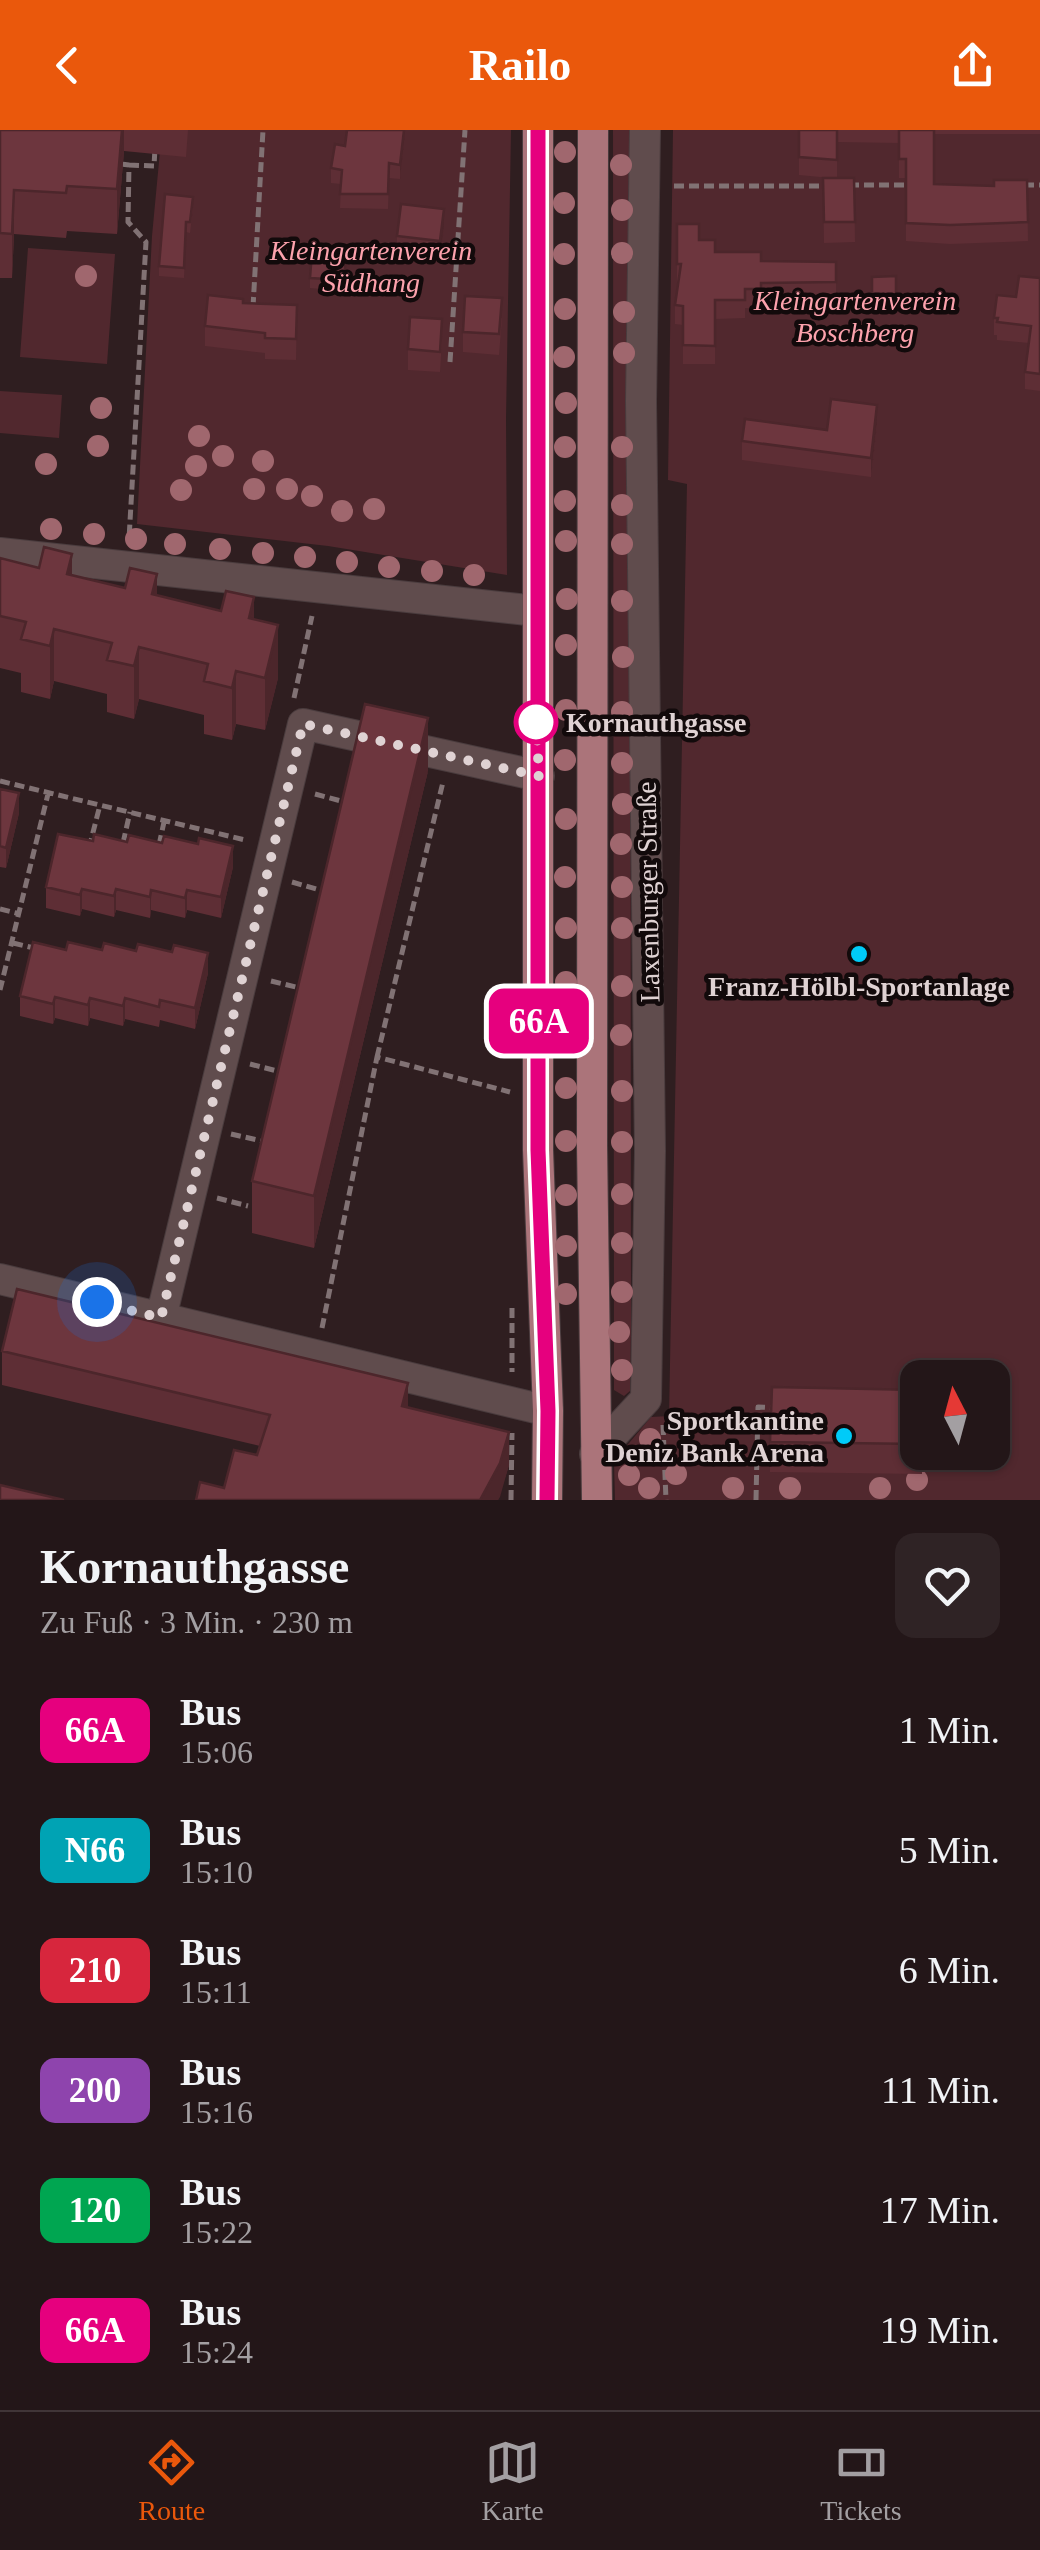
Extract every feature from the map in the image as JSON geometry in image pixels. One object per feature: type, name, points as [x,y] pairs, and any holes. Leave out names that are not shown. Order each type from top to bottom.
[{"type":"main road","points":[[538,130],[538,1150],[548,1411],[547,1500]]},
{"type":"main road","name":"Laxenburger Straße","points":[[594,130],[592,1145],[597,1500]]},
{"type":"street","name":"Laxenburger Straße","points":[[644,130],[641,401],[650,1151],[646,1399]]},
{"type":"street","points":[[0,553],[537,610]]},
{"type":"street","points":[[161,1318],[303,724],[539,776]]},
{"type":"street","points":[[0,1279],[548,1411]]},
{"type":"street","points":[[595,1454],[646,1399]]},
{"type":"path","points":[[253,316],[264,130]]},
{"type":"path","points":[[450,362],[465,130]]},
{"type":"path","points":[[112,164],[154,166],[155,148]]},
{"type":"path","points":[[128,567],[146,242],[128,222],[129,165]]},
{"type":"path","points":[[1020,185],[1040,185]]},
{"type":"path","points":[[646,186],[922,186]]},
{"type":"path","points":[[293,703],[318,589]]},
{"type":"path","points":[[316,1355],[377,1056],[449,756]]},
{"type":"path","points":[[0,782],[274,846]]},
{"type":"path","points":[[15,797],[18,786]]},
{"type":"path","points":[[0,990],[49,793]]},
{"type":"path","points":[[87,855],[100,805]]},
{"type":"path","points":[[120,856],[130,812]]},
{"type":"path","points":[[156,858],[164,820]]},
{"type":"path","points":[[195,844],[198,828]]},
{"type":"path","points":[[228,848],[230,836]]},
{"type":"path","points":[[0,910],[20,914]]},
{"type":"path","points":[[13,942],[44,950]]},
{"type":"path","points":[[377,1056],[508,1092],[539,1089]]},
{"type":"path","points":[[646,1399],[662,1416],[666,1500]]},
{"type":"path","points":[[756,1500],[758,1407],[792,1408]]},
{"type":"green space","name":"Kleingartenverein Südhang","points":[[162,130],[511,130],[507,575],[328,546],[137,524],[152,236]]},
{"type":"green space","points":[[613,130],[630,130],[631,1325],[630,1391],[624,1396],[614,1390]]},
{"type":"green space","name":"Franz-Hölbl-Sportanlage","points":[[673,130],[1040,130],[1040,1500],[615,1500],[614,1461],[651,1417],[669,1416],[687,484],[668,480]]},
{"type":"green space","points":[[28,248],[115,254],[107,364],[20,357]]},
{"type":"green space","points":[[0,391],[62,395],[59,438],[0,433]]},
{"type":"building","points":[[0,130],[122,130],[117,189],[67,186],[66,193],[14,190],[12,234],[0,233]]},
{"type":"building","points":[[347,130],[404,130],[400,165],[389,163],[388,194],[340,194],[342,170],[331,168],[335,144],[345,146]]},
{"type":"building","points":[[799,130],[837,130],[837,160],[799,157]]},
{"type":"building","points":[[899,130],[934,130],[934,184],[994,186],[994,180],[1027,180],[1028,222],[906,223],[906,159],[899,159]]},
{"type":"building","points":[[823,178],[854,178],[855,222],[824,222]]},
{"type":"building","points":[[165,194],[193,197],[190,222],[186,222],[184,268],[159,266]]},
{"type":"building","points":[[401,204],[444,209],[440,241],[397,236]]},
{"type":"building","points":[[677,224],[699,224],[699,240],[715,240],[715,252],[761,252],[761,261],[836,262],[836,282],[761,283],[761,289],[745,289],[745,300],[715,300],[715,346],[683,345],[683,306],[675,305],[681,264],[677,264]]},
{"type":"building","points":[[312,252],[346,255],[344,280],[310,278]]},
{"type":"building","points":[[896,276],[896,304],[872,304],[872,277]]},
{"type":"building","points":[[1019,276],[1040,278],[1040,374],[1025,372],[1031,326],[997,322],[998,318],[994,318],[997,295],[1016,297]]},
{"type":"building","points":[[208,295],[243,299],[243,303],[297,305],[296,339],[265,338],[265,333],[205,326]]},
{"type":"building","points":[[465,296],[502,298],[499,334],[463,332]]},
{"type":"building","points":[[410,317],[442,319],[440,352],[408,349]]},
{"type":"building","points":[[831,399],[877,405],[871,458],[742,441],[745,419],[827,430]]},
{"type":"building","points":[[44,547],[72,554],[67,574],[125,588],[130,568],[157,574],[152,594],[221,611],[226,591],[254,597],[249,618],[278,625],[265,678],[236,671],[232,688],[204,681],[208,664],[139,647],[134,666],[107,660],[112,643],[54,629],[50,646],[21,639],[26,622],[0,616],[0,558],[39,568]]},
{"type":"building","points":[[365,704],[428,718],[314,1196],[252,1181]]},
{"type":"building","points":[[0,789],[19,793],[6,848],[0,846]]},
{"type":"building","points":[[58,834],[93,841],[94,834],[127,842],[129,835],[162,843],[164,836],[198,844],[199,838],[233,846],[221,897],[187,890],[185,898],[151,890],[150,897],[116,889],[114,896],[82,889],[80,895],[46,887]]},
{"type":"building","points":[[33,942],[66,950],[68,942],[102,950],[104,943],[136,951],[138,944],[172,952],[174,945],[208,953],[195,1008],[160,1000],[159,1007],[125,998],[123,1006],[90,998],[88,1005],[55,997],[53,1004],[20,996]]},
{"type":"building","points":[[17,1289],[408,1383],[402,1406],[509,1432],[500,1463],[480,1500],[196,1500],[200,1482],[224,1488],[234,1450],[257,1455],[270,1415],[2,1351]]},
{"type":"building","points":[[772,1387],[900,1390],[900,1444],[770,1442]]},
{"type":"building","points":[[0,1485],[64,1500],[0,1500]]},
{"type":"bus line","name":"66A","points":[[538,130],[538,1150],[548,1411],[547,1500]]},
{"type":"place","name":"Kornauthgasse","points":[[536,722]]},
{"type":"place","name":"Franz-Hölbl-Sportanlage","points":[[859,954]]},
{"type":"place","name":"Sportkantine Deniz Bank Arena","points":[[844,1436]]},
{"type":"route","points":[[97,1302],[161,1318],[303,724],[539,776],[536,716],[536,722]]},
{"type":"park label","name":"Kleingartenverein Boschberg","points":[[855,316]]}]
